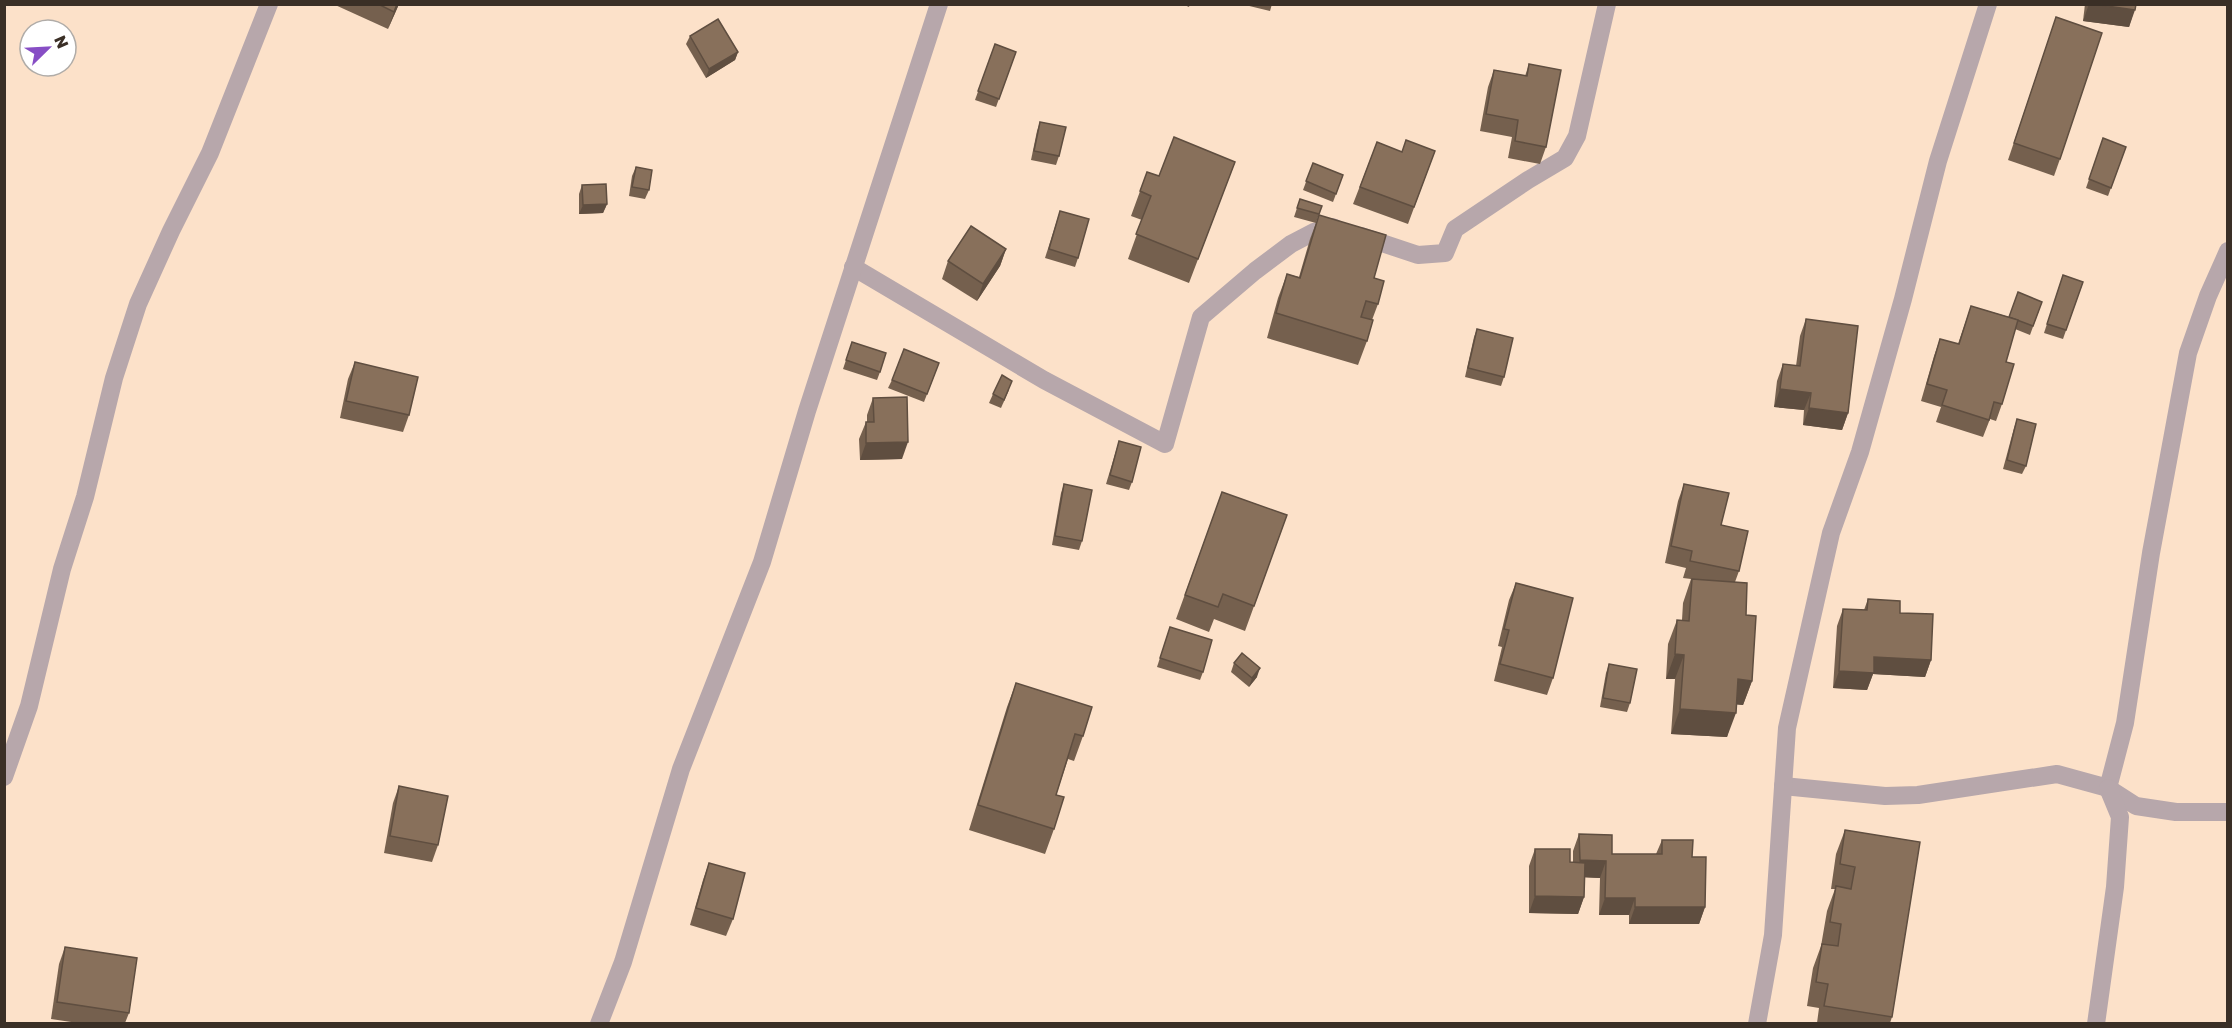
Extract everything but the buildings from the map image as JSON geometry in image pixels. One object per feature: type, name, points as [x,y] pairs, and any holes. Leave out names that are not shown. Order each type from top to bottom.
[{"type":"street","points":[[4,777],[29,706],[62,569],[85,497],[114,378],[138,304],[210,153],[269,4]]},
{"type":"street","points":[[599,1023],[623,962],[681,769],[762,562],[807,411],[939,4]]},
{"type":"street","points":[[853,267],[1044,380],[1165,444],[1201,316],[1291,244],[1314,232],[1332,227],[1418,255],[1445,253],[1455,229],[1565,158],[1577,136],[1607,4]]},
{"type":"street","points":[[1757,1023],[1773,935],[1787,728],[1831,533],[1860,452],[1938,162],[1988,4]]},
{"type":"street","points":[[2096,1023],[2115,887],[2120,817],[2108,788],[2125,723],[2151,554],[2188,353],[2208,296],[2228,251]]},
{"type":"street","points":[[1783,786],[1885,796],[1918,795],[2057,774],[2108,788],[2136,806],[2175,812],[2228,812]]}]
